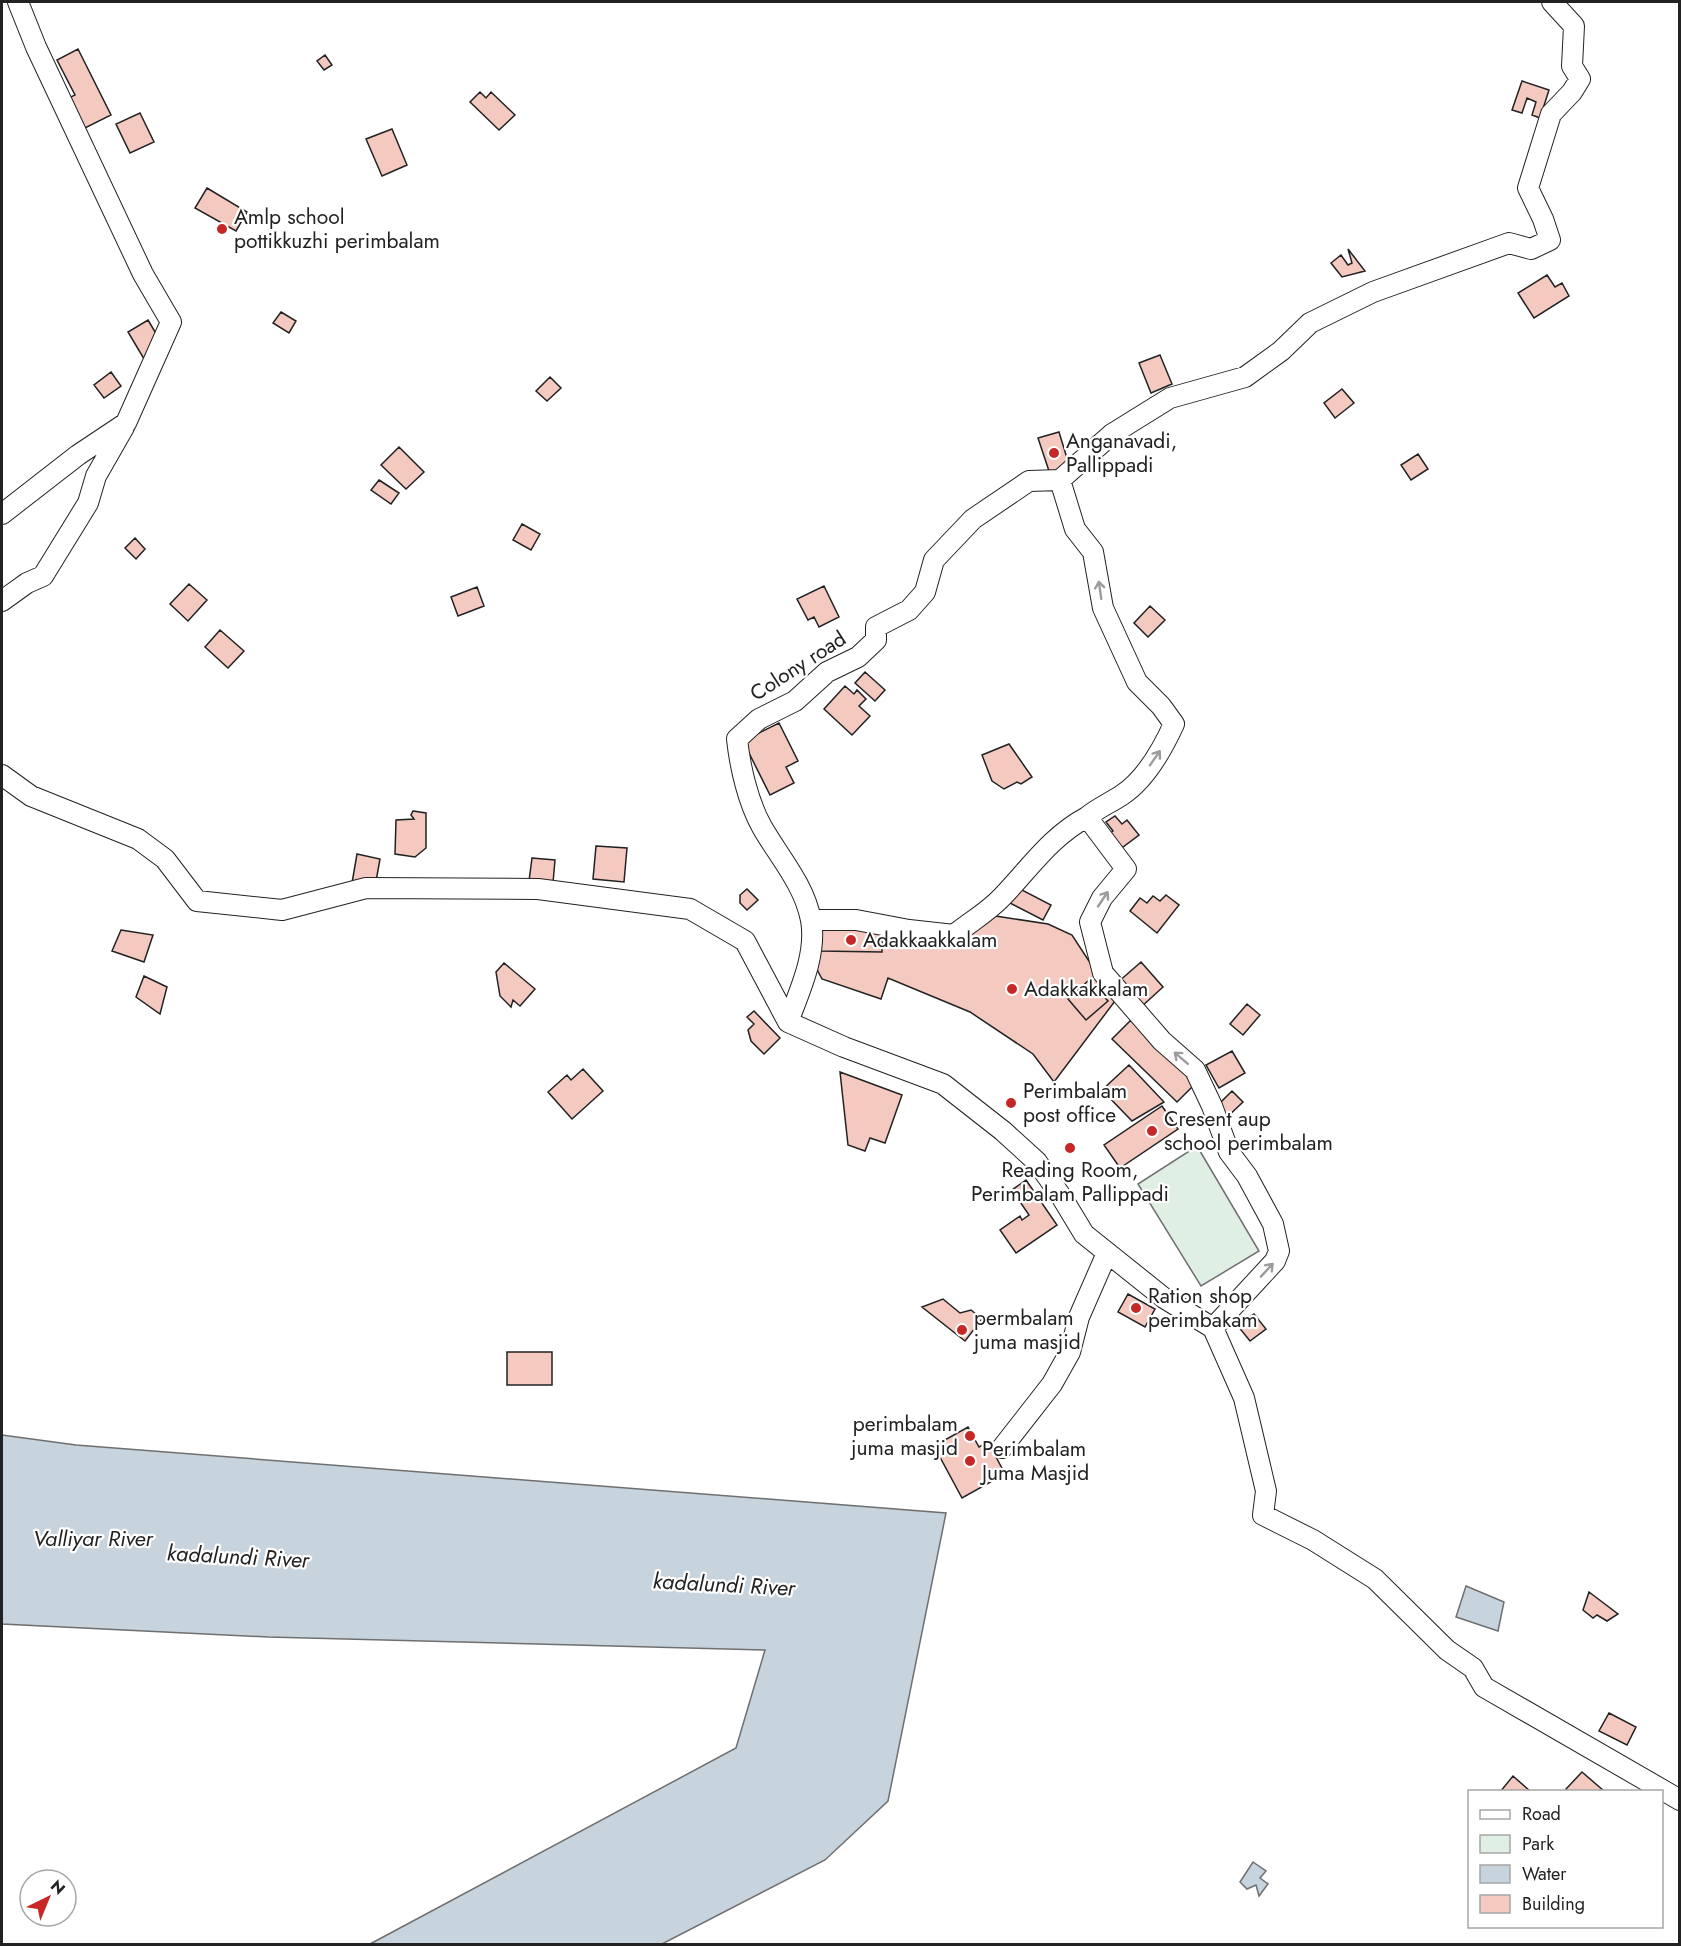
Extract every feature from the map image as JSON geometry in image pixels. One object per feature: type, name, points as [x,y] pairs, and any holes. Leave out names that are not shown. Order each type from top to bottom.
[{"type":"street","points":[[2,601],[27,583],[43,576],[88,503],[96,476],[126,423],[171,322],[143,274],[36,47],[18,2]]},
{"type":"street","points":[[788,1022],[810,956],[811,920],[856,920],[909,930],[954,935],[1001,898],[1042,851],[1064,830],[1103,804],[1123,795],[1137,781],[1166,742],[1174,724],[1161,706],[1137,682],[1103,608],[1093,552],[1075,529],[1060,480],[1112,434],[1170,398],[1245,377],[1281,351],[1310,323],[1373,292],[1509,243],[1531,249],[1550,240],[1528,188],[1551,114],[1572,92],[1580,79],[1572,66],[1574,26],[1552,2]]},
{"type":"street","points":[[2,514],[78,454],[126,423]]},
{"type":"street","name":"Colony road","points":[[811,920],[784,858],[762,827],[750,794],[737,740],[759,719],[795,701],[828,672],[858,657],[876,640],[876,627],[909,610],[925,592],[934,560],[973,519],[1029,481],[1060,480]]},
{"type":"street","points":[[2,775],[31,796],[138,839],[165,859],[197,901],[282,910],[366,888],[538,889],[690,909],[745,941],[788,1022],[844,1047],[943,1084],[1003,1131],[1037,1162],[1084,1234],[1164,1298],[1213,1328],[1244,1398],[1266,1491],[1263,1515],[1312,1539],[1375,1579],[1447,1650],[1473,1668],[1484,1687],[1663,1790]]},
{"type":"street","points":[[1086,817],[1126,869],[1102,898],[1090,921],[1103,973],[1162,1041],[1195,1070],[1212,1106],[1229,1152],[1247,1176],[1275,1233],[1279,1251],[1275,1261],[1213,1328]]},
{"type":"street","points":[[1002,1448],[1052,1384],[1065,1360],[1079,1317],[1107,1253]]},
{"type":"street","points":[[1663,1790],[1680,1800]]},
{"type":"green space","points":[[1197,1146],[1259,1251],[1201,1286],[1138,1184]]},
{"type":"water","name":"Valliyar River","points":[[2,1435],[76,1445],[946,1513],[888,1801],[825,1860],[662,1944],[370,1944],[736,1748],[765,1650],[268,1637],[2,1624]]},
{"type":"water","points":[[1466,1586],[1504,1602],[1498,1631],[1456,1617]]},
{"type":"water","points":[[1253,1862],[1266,1871],[1260,1878],[1268,1884],[1259,1896],[1256,1885],[1247,1889],[1240,1882]]},
{"type":"building","points":[[78,49],[111,115],[73,134],[57,104],[75,95],[57,60]]},
{"type":"building","points":[[325,55],[332,65],[324,70],[317,61]]},
{"type":"building","points":[[1522,81],[1549,90],[1540,118],[1532,115],[1536,102],[1527,98],[1522,113],[1512,110]]},
{"type":"building","points":[[480,92],[486,98],[491,92],[515,115],[499,130],[470,102]]},
{"type":"building","points":[[140,113],[154,142],[130,153],[116,124]]},
{"type":"building","points":[[392,129],[407,165],[382,176],[366,139]]},
{"type":"building","points":[[207,188],[247,212],[236,231],[195,208]]},
{"type":"building","points":[[1348,249],[1365,271],[1342,277],[1331,263],[1341,255],[1348,265],[1352,263]]},
{"type":"building","points":[[1547,275],[1555,287],[1562,283],[1569,296],[1534,318],[1518,293]]},
{"type":"building","points":[[281,312],[296,321],[289,333],[273,323]]},
{"type":"building","points":[[148,320],[167,352],[147,364],[128,332]]},
{"type":"building","points":[[1160,355],[1172,384],[1151,393],[1139,363]]},
{"type":"building","points":[[111,372],[121,386],[104,398],[94,385]]},
{"type":"building","points":[[550,377],[561,388],[547,401],[536,391]]},
{"type":"building","points":[[1342,389],[1354,403],[1335,418],[1324,403]]},
{"type":"building","name":"Anganavadi, Pallippadi","points":[[1059,432],[1070,468],[1050,474],[1038,438]]},
{"type":"building","points":[[399,447],[424,472],[406,489],[381,465]]},
{"type":"building","points":[[1418,454],[1428,469],[1411,480],[1401,465]]},
{"type":"building","points":[[379,480],[399,493],[391,504],[371,490]]},
{"type":"building","points":[[522,524],[540,534],[531,550],[513,540]]},
{"type":"building","points":[[135,538],[145,549],[136,559],[125,548]]},
{"type":"building","points":[[189,584],[207,600],[188,621],[170,604]]},
{"type":"building","points":[[824,586],[839,617],[819,627],[814,617],[808,620],[797,599]]},
{"type":"building","points":[[477,587],[484,606],[458,616],[451,597]]},
{"type":"building","points":[[1150,606],[1165,620],[1148,637],[1134,623]]},
{"type":"building","points":[[220,630],[244,651],[228,668],[205,647]]},
{"type":"building","points":[[865,672],[885,690],[875,701],[855,683]]},
{"type":"building","points":[[845,686],[854,694],[857,690],[866,699],[859,706],[870,716],[852,735],[824,709]]},
{"type":"building","points":[[779,723],[798,761],[786,767],[794,783],[770,795],[743,741]]},
{"type":"building","points":[[1009,744],[1032,777],[1021,784],[1017,782],[1004,789],[992,781],[982,755]]},
{"type":"building","points":[[413,811],[426,813],[426,848],[415,857],[395,854],[396,820],[414,819],[411,815]]},
{"type":"building","points":[[1115,816],[1122,824],[1127,820],[1139,835],[1119,850],[1108,835],[1113,831],[1106,822]]},
{"type":"building","points":[[596,846],[627,848],[624,882],[593,879]]},
{"type":"building","points":[[357,854],[380,859],[375,887],[352,883]]},
{"type":"building","points":[[532,858],[555,860],[553,883],[529,881]]},
{"type":"building","points":[[1016,887],[1051,905],[1043,920],[1008,902]]},
{"type":"building","points":[[747,889],[758,900],[747,910],[740,903],[740,895]]},
{"type":"building","points":[[1166,895],[1179,905],[1157,933],[1130,911],[1140,898],[1147,903],[1153,896],[1160,901]]},
{"type":"building","name":"Adakkakkalam","points":[[989,915],[1048,924],[1072,935],[1115,1001],[1054,1082],[1033,1054],[970,1012],[888,978],[881,999],[822,979],[813,962],[815,923],[954,942]]},
{"type":"building","name":"Adakkaakkalam","points":[[820,928],[882,930],[882,952],[820,951]]},
{"type":"building","points":[[121,930],[153,935],[144,962],[112,951]]},
{"type":"building","points":[[1141,962],[1163,987],[1140,1008],[1117,983]]},
{"type":"building","points":[[504,963],[535,989],[520,1006],[513,1000],[511,1007],[500,996],[496,972]]},
{"type":"building","points":[[144,976],[167,987],[160,1014],[136,997]]},
{"type":"building","points":[[1089,980],[1108,1001],[1086,1020],[1068,999]]},
{"type":"building","points":[[1247,1004],[1260,1015],[1243,1035],[1230,1024]]},
{"type":"building","points":[[754,1011],[780,1038],[764,1054],[751,1041],[748,1030],[754,1024],[747,1017]]},
{"type":"building","points":[[1131,1020],[1196,1083],[1177,1102],[1112,1039]]},
{"type":"building","points":[[1232,1051],[1245,1073],[1219,1088],[1206,1065]]},
{"type":"building","points":[[1129,1065],[1164,1102],[1132,1121],[1102,1090]]},
{"type":"building","points":[[583,1069],[603,1091],[572,1119],[548,1092],[567,1075],[571,1080]]},
{"type":"building","points":[[840,1072],[902,1095],[885,1143],[870,1138],[865,1151],[848,1145]]},
{"type":"building","points":[[1232,1091],[1243,1102],[1225,1119],[1218,1105]]},
{"type":"building","points":[[1162,1106],[1178,1129],[1120,1168],[1104,1145]]},
{"type":"building","points":[[1026,1180],[1057,1225],[1016,1253],[1000,1230],[1020,1216],[1022,1220],[1029,1215],[1012,1190]]},
{"type":"building","points":[[1128,1294],[1155,1309],[1145,1327],[1118,1312]]},
{"type":"building","name":"permbalam juma masjid","points":[[943,1299],[960,1313],[971,1310],[982,1319],[965,1341],[922,1307]]},
{"type":"building","points":[[1254,1314],[1266,1329],[1250,1341],[1237,1325]]},
{"type":"building","points":[[507,1352],[552,1352],[552,1385],[507,1385]]},
{"type":"building","name":"Perimbalam Juma Masjid","points":[[968,1427],[979,1447],[988,1442],[1005,1474],[962,1498],[934,1446]]},
{"type":"building","points":[[1589,1592],[1618,1614],[1607,1621],[1597,1615],[1593,1618],[1583,1610]]},
{"type":"building","points":[[1609,1713],[1636,1727],[1627,1745],[1599,1731]]},
{"type":"building","points":[[1582,1772],[1603,1790],[1567,1790]]},
{"type":"building","points":[[1513,1776],[1529,1790],[1502,1790]]},
{"type":"place","name":"Amlp school pottikkuzhi perimbalam","points":[[222,229]]},
{"type":"place","name":"Anganavadi, Pallippadi","points":[[1054,453]]},
{"type":"place","name":"Adakkaakkalam","points":[[851,940]]},
{"type":"place","name":"Adakkakkalam","points":[[1012,989]]},
{"type":"place","name":"Perimbalam post office","points":[[1011,1103]]},
{"type":"place","name":"Cresent aup school perimbalam","points":[[1152,1131]]},
{"type":"place","name":"Reading Room, Perimbalam Pallippadi","points":[[1070,1148]]},
{"type":"place","name":"Ration shop perimbakam","points":[[1136,1308]]},
{"type":"place","name":"permbalam juma masjid","points":[[962,1330]]},
{"type":"place","name":"perimbalam juma masjid","points":[[970,1436]]},
{"type":"place","name":"Perimbalam Juma Masjid","points":[[970,1461]]},
{"type":"water label","name":"kadalundi River","points":[[238,1556]]},
{"type":"water label","name":"kadalundi River","points":[[724,1584]]}]
